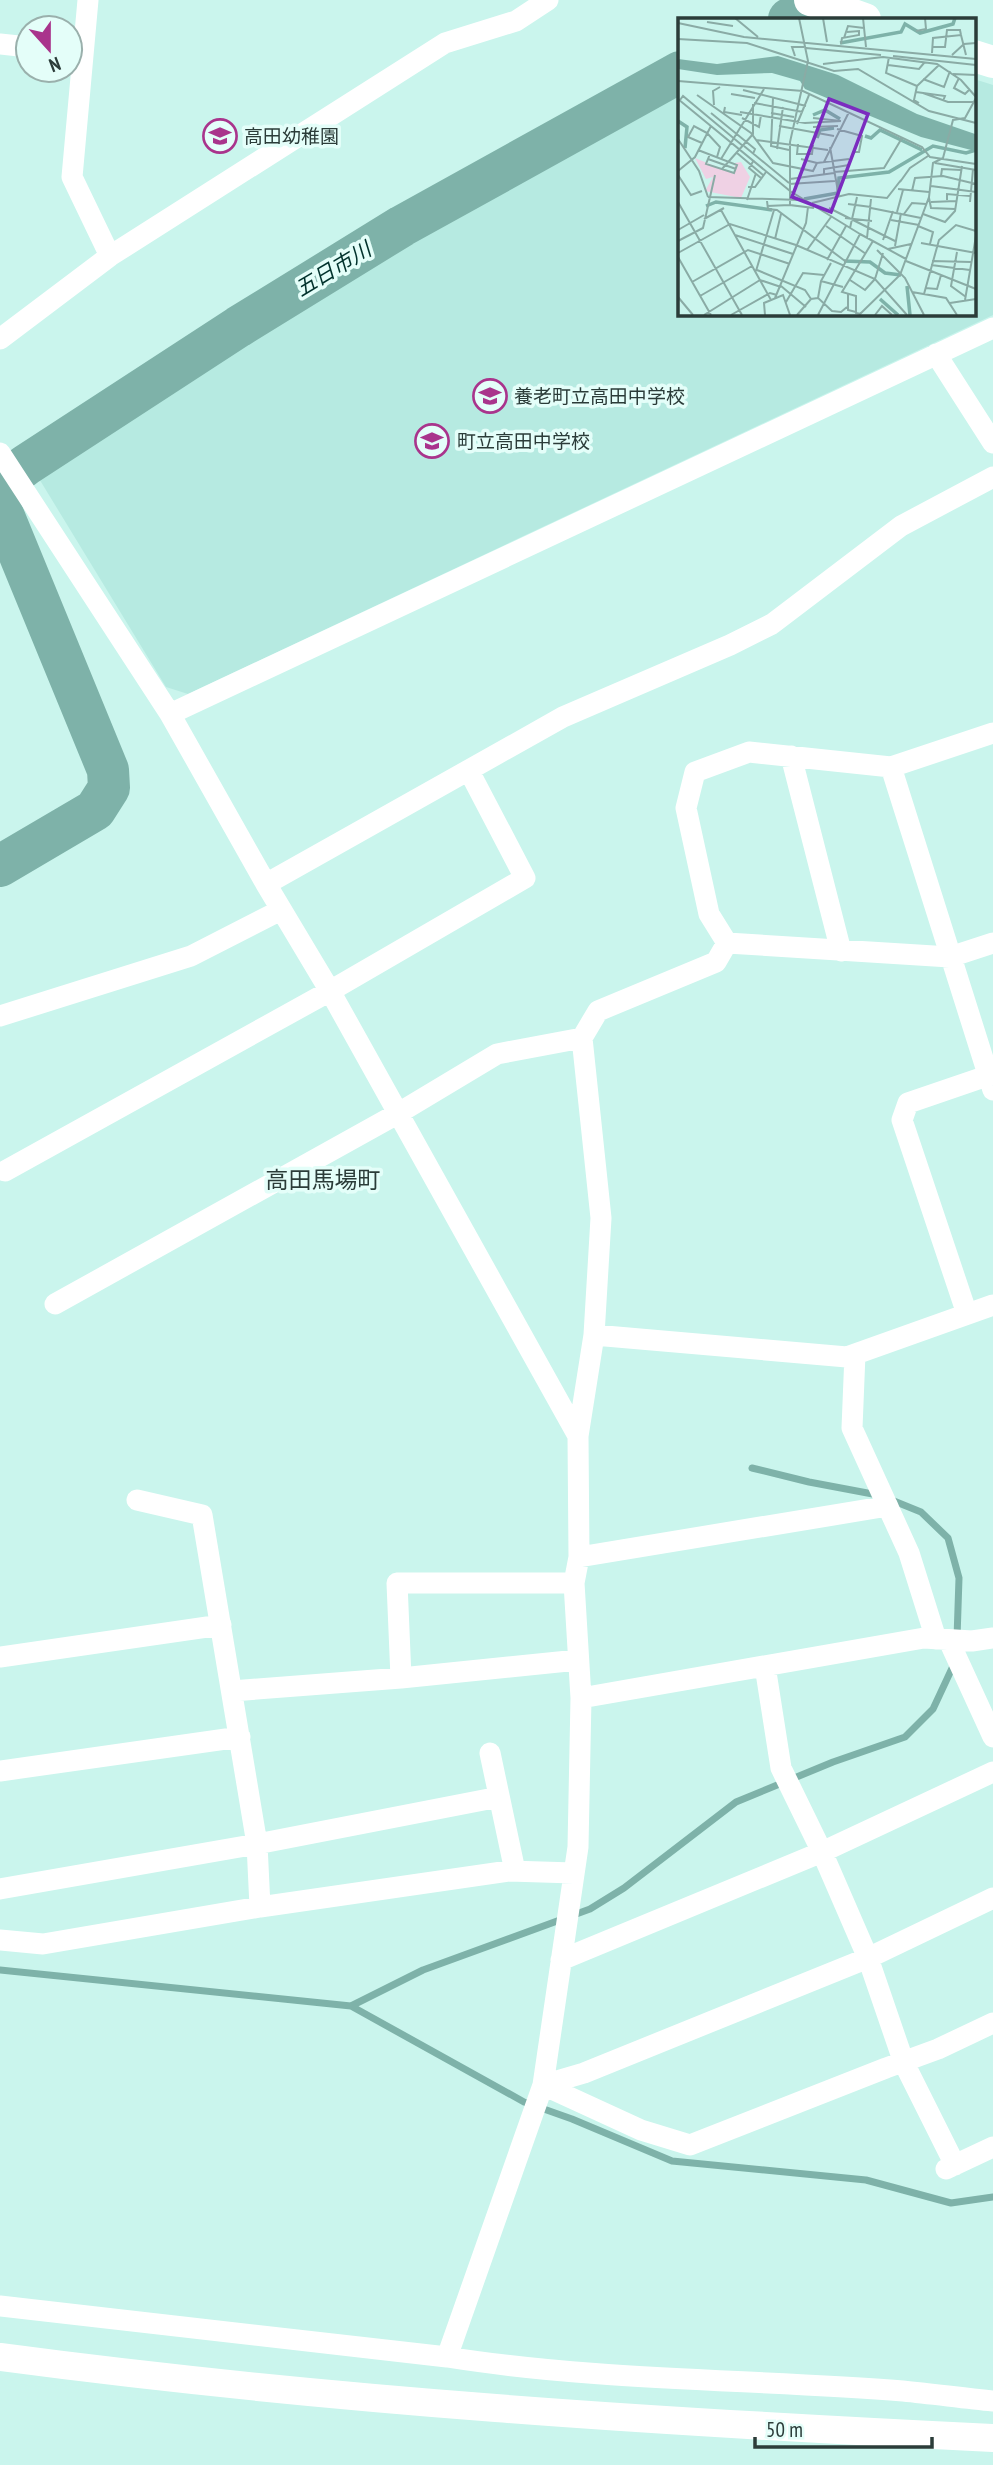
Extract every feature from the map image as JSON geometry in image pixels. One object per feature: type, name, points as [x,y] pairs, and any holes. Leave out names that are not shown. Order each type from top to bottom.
[{"type":"main road","points":[[810,0],[856,16]]},
{"type":"main road","points":[[976,57],[993,62]]},
{"type":"street","points":[[84,17],[88,0]]},
{"type":"street","points":[[0,339],[110,256],[445,43],[516,21],[548,0]]},
{"type":"street","points":[[75,84],[72,177],[110,256]]},
{"type":"street","points":[[170,714],[993,328]]},
{"type":"street","points":[[936,354],[993,443]]},
{"type":"street","points":[[0,453],[170,714],[330,991],[578,1436]]},
{"type":"street","points":[[266,884],[563,717],[730,645],[772,624],[901,526],[993,477]]},
{"type":"street","points":[[727,943],[709,914],[687,808],[695,772],[750,752],[891,766],[993,733]]},
{"type":"street","points":[[791,756],[841,951]]},
{"type":"street","points":[[891,766],[991,1080],[908,1103],[902,1120],[967,1314]]},
{"type":"street","points":[[5,1171],[330,991],[525,878],[470,771]]},
{"type":"street","points":[[0,1016],[191,956],[281,910]]},
{"type":"street","points":[[727,943],[950,957],[993,943]]},
{"type":"street","points":[[447,2357],[543,2085],[578,1847],[581,1698],[574,1583],[579,1558],[578,1436],[594,1335],[601,1218],[582,1038],[598,1011],[716,962],[727,943]]},
{"type":"street","points":[[55,1304],[397,1114],[497,1054],[582,1038]]},
{"type":"street","points":[[594,1335],[847,1357],[993,1305]]},
{"type":"street","points":[[855,1354],[852,1428],[909,1553],[942,1640],[993,1737]]},
{"type":"street","points":[[137,1500],[202,1515],[257,1844],[260,1907]]},
{"type":"street","points":[[579,1558],[888,1506]]},
{"type":"street","points":[[401,1678],[397,1583],[574,1583]]},
{"type":"street","points":[[0,1657],[221,1625]]},
{"type":"street","points":[[581,1698],[924,1638],[993,1638]]},
{"type":"street","points":[[232,1691],[401,1678],[578,1660]]},
{"type":"street","points":[[765,1666],[781,1768],[822,1852],[868,1958],[904,2063],[950,2167],[993,2147]]},
{"type":"street","points":[[0,1771],[240,1737]]},
{"type":"street","points":[[490,1753],[515,1871]]},
{"type":"street","points":[[561,1960],[822,1852],[993,1772]]},
{"type":"street","points":[[0,1889],[257,1844],[499,1797]]},
{"type":"street","points":[[0,1940],[43,1944],[260,1907],[515,1871],[574,1873]]},
{"type":"street","points":[[543,2085],[584,2073],[868,1958],[993,1898]]},
{"type":"street","points":[[543,2085],[641,2130],[690,2145],[904,2063],[993,2023]]},
{"type":"street","points":[[0,2306],[494,2364],[626,2376],[903,2391],[993,2401]]},
{"type":"street","points":[[0,2357],[335,2395],[740,2426],[993,2438]]},
{"type":"shaded area","name":"養老町立高田中学校","points":[[976,80],[993,85],[993,315],[188,694],[166,687],[38,477],[303,302],[678,94],[678,315],[976,315]]},
{"type":"waterway","name":"五日市川","points":[[791,18],[822,0]]},
{"type":"waterway","name":"五日市川","points":[[0,488],[2,483],[26,465],[238,327],[402,226],[678,73]]},
{"type":"waterway","name":"五日市川","points":[[0,507],[108,770],[109,788],[95,810],[0,866]]},
{"type":"waterway","points":[[752,1468],[878,1495]]},
{"type":"waterway","points":[[889,1499],[921,1512],[948,1538],[959,1578],[957,1638]]},
{"type":"waterway","points":[[351,2006],[423,1970],[590,1909],[624,1888],[736,1802],[833,1762],[905,1737],[933,1709],[954,1664]]},
{"type":"waterway","points":[[0,1970],[351,2006],[524,2102],[672,2161],[866,2180],[951,2203],[993,2197]]},
{"type":"place","name":"高田幼稚園","points":[[220,136]]},
{"type":"place","name":"養老町立高田中学校","points":[[490,396]]},
{"type":"place","name":"町立高田中学校","points":[[432,441]]},
{"type":"district","name":"高田馬場町","points":[[323,1179]]}]
